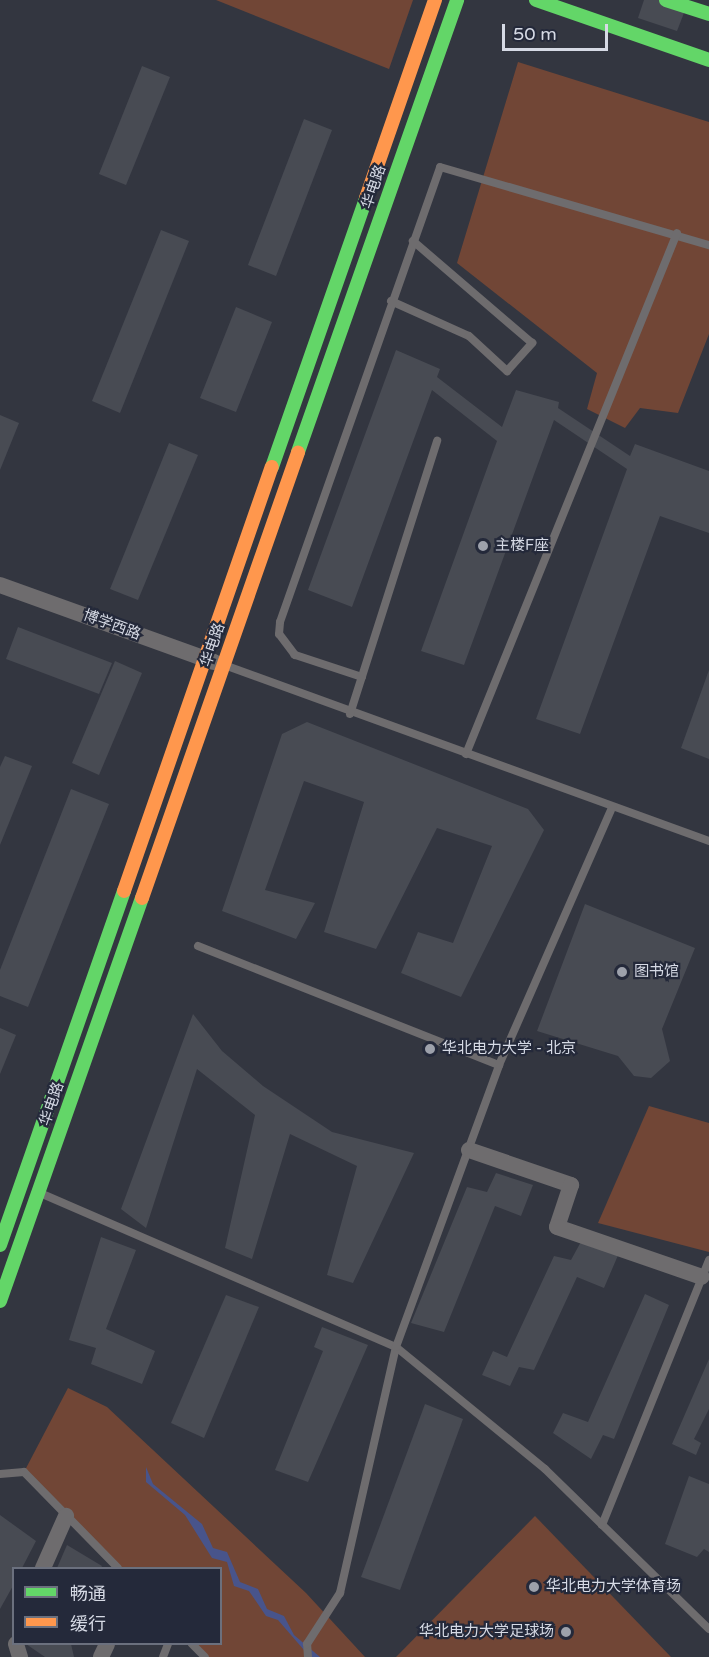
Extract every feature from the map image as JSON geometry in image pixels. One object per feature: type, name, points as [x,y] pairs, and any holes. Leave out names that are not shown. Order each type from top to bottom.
[{"type":"main road","name":"华电路","points":[[0,1245],[435,0]]},
{"type":"main road","name":"华电路","points":[[0,1301],[457,0]]},
{"type":"main road","points":[[536,0],[709,60]]},
{"type":"main road","points":[[666,0],[709,14]]},
{"type":"street","name":"博学西路","points":[[0,585],[223,665]]},
{"type":"street","points":[[469,1150],[571,1185],[557,1227],[702,1277]]},
{"type":"street","points":[[44,1567],[66,1516]]},
{"type":"lane","points":[[362,677],[295,655],[279,634],[280,622],[440,167],[709,244]]},
{"type":"lane","points":[[466,754],[676,233]]},
{"type":"lane","points":[[391,301],[469,336],[507,371],[532,343],[413,241]]},
{"type":"lane","points":[[350,714],[437,441]]},
{"type":"lane","points":[[223,665],[350,714],[709,841]]},
{"type":"lane","points":[[308,1657],[307,1644],[340,1593],[396,1347],[499,1065],[612,807]]},
{"type":"lane","points":[[198,946],[499,1065]]},
{"type":"lane","points":[[21,1185],[396,1347],[545,1469],[709,1629]]},
{"type":"lane","points":[[602,1525],[709,1260]]},
{"type":"lane","points":[[0,1474],[24,1472],[116,1567]]},
{"type":"lane","points":[[193,1645],[205,1657]]},
{"type":"shaded area","points":[[216,0],[413,0],[389,69]]},
{"type":"shaded area","points":[[518,62],[709,122],[709,334],[678,413],[640,408],[625,428],[587,409],[597,373],[457,263]]},
{"type":"shaded area","points":[[649,1106],[709,1123],[709,1252],[598,1223]]},
{"type":"shaded area","points":[[68,1388],[107,1407],[306,1593],[365,1657],[205,1657],[193,1645],[222,1645],[222,1567],[117,1567],[24,1472]]},
{"type":"shaded area","name":"华北电力大学体育场","points":[[535,1516],[671,1657],[396,1657]]},
{"type":"water","points":[[146,1467],[153,1484],[202,1524],[213,1548],[227,1552],[240,1582],[258,1589],[267,1609],[284,1616],[294,1635],[320,1657],[310,1657],[278,1620],[266,1616],[249,1591],[234,1586],[227,1562],[212,1558],[185,1515],[146,1482]]},
{"type":"building","points":[[644,0],[689,0],[677,31],[638,18]]},
{"type":"building","points":[[142,66],[170,77],[126,185],[99,174]]},
{"type":"building","points":[[304,119],[332,130],[276,276],[248,265]]},
{"type":"building","points":[[161,230],[189,241],[120,413],[92,401]]},
{"type":"building","points":[[236,307],[272,322],[236,412],[200,398]]},
{"type":"building","points":[[396,350],[440,369],[437,377],[502,427],[516,390],[559,402],[558,408],[630,456],[635,444],[709,471],[709,533],[660,516],[580,734],[536,719],[627,469],[554,420],[464,665],[421,651],[497,441],[432,390],[352,607],[308,590]]},
{"type":"building","points":[[0,415],[19,423],[0,470]]},
{"type":"building","points":[[169,443],[198,455],[138,600],[110,589]]},
{"type":"building","points":[[18,627],[112,663],[99,694],[6,659]]},
{"type":"building","points":[[115,661],[142,673],[99,775],[72,763]]},
{"type":"building","points":[[709,670],[709,759],[681,748]]},
{"type":"building","points":[[307,722],[528,809],[544,830],[461,997],[401,973],[418,932],[453,943],[492,846],[437,828],[376,949],[324,932],[364,802],[304,781],[265,890],[315,903],[296,939],[222,911],[282,734]]},
{"type":"building","points":[[5,756],[32,766],[0,845],[0,767]]},
{"type":"building","points":[[71,789],[109,804],[28,1007],[0,996],[0,970]]},
{"type":"building","name":"图书馆","points":[[585,904],[695,948],[662,1029],[670,1061],[651,1078],[634,1076],[618,1056],[537,1031]]},
{"type":"building","points":[[193,1014],[222,1051],[263,1086],[332,1132],[414,1153],[353,1283],[327,1275],[357,1166],[290,1134],[252,1259],[225,1248],[255,1115],[197,1069],[146,1228],[121,1209]]},
{"type":"building","points":[[0,1028],[16,1035],[0,1074]]},
{"type":"building","points":[[496,1173],[533,1185],[521,1216],[495,1206],[444,1332],[411,1323],[467,1187],[487,1192]]},
{"type":"building","points":[[101,1237],[136,1250],[106,1329],[155,1351],[142,1384],[91,1364],[96,1348],[69,1340]]},
{"type":"building","points":[[583,1238],[619,1253],[604,1288],[577,1277],[534,1370],[519,1367],[510,1386],[482,1375],[493,1351],[507,1357],[554,1256],[571,1260]]},
{"type":"building","points":[[645,1294],[669,1305],[614,1439],[603,1435],[591,1459],[553,1433],[563,1413],[588,1422]]},
{"type":"building","points":[[226,1295],[259,1307],[204,1438],[171,1423]]},
{"type":"building","points":[[322,1327],[368,1345],[308,1482],[275,1470],[323,1351],[314,1347]]},
{"type":"building","points":[[709,1359],[709,1409],[694,1439],[701,1443],[696,1455],[672,1444]]},
{"type":"building","points":[[425,1404],[463,1419],[400,1590],[361,1577]]},
{"type":"building","points":[[689,1476],[709,1484],[709,1552],[704,1549],[697,1557],[665,1544]]},
{"type":"building","points":[[0,1515],[36,1541],[23,1567],[12,1567],[12,1588],[0,1609]]},
{"type":"building","points":[[67,1545],[102,1566],[102,1567],[57,1567]]},
{"type":"building","points":[[27,1645],[71,1645],[74,1657],[45,1657]]},
{"type":"traffic: fast","points":[[298,452],[457,0]]},
{"type":"traffic: fast","points":[[536,0],[709,60]]},
{"type":"traffic: fast","points":[[666,0],[709,14]]},
{"type":"traffic: fast","points":[[272,467],[366,198]]},
{"type":"traffic: fast","points":[[0,1245],[124,891]]},
{"type":"traffic: fast","points":[[0,1301],[142,898]]},
{"type":"traffic: slow","points":[[366,198],[435,0]]},
{"type":"traffic: slow","points":[[142,898],[298,452]]},
{"type":"traffic: slow","points":[[124,891],[272,467]]},
{"type":"place","name":"主楼F座","points":[[483,546]]},
{"type":"place","name":"图书馆","points":[[622,972]]},
{"type":"place","name":"华北电力大学 - 北京","points":[[430,1049]]},
{"type":"place","name":"华北电力大学体育场","points":[[534,1587]]},
{"type":"place","name":"华北电力大学足球场","points":[[566,1632]]}]
